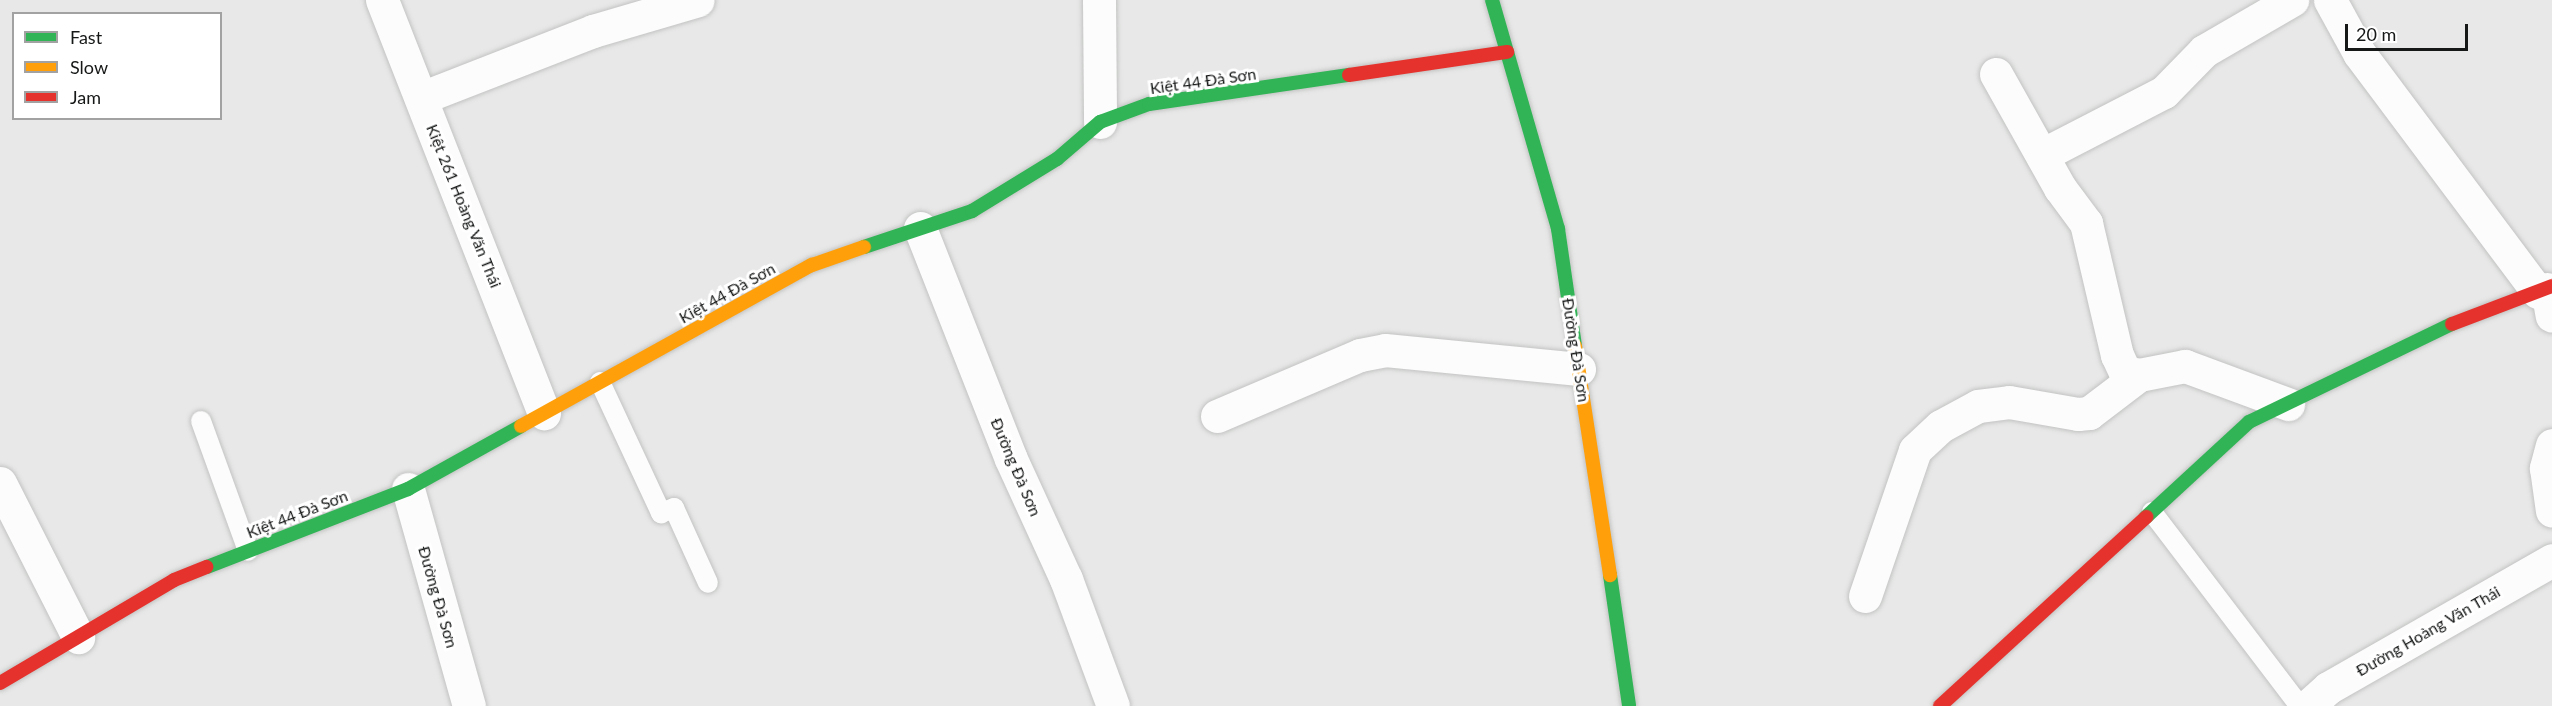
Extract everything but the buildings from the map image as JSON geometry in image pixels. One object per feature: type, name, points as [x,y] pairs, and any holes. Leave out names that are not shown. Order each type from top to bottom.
[{"type":"street","name":"Kiệt 261 Hoàng Văn Thái","points":[[382,0],[544,413]]},
{"type":"street","points":[[420,98],[593,31],[698,0]]},
{"type":"street","points":[[1099,0],[1100,122]]},
{"type":"street","name":"Đường Đà Sơn","points":[[1492,0],[1558,229],[1629,706]]},
{"type":"street","points":[[2042,155],[2164,92],[2204,51],[2292,0]]},
{"type":"street","points":[[1940,706],[2249,422],[2467,317],[2547,296],[2359,53],[2330,0]]},
{"type":"street","name":"Kiệt 44 Đà Sơn","points":[[0,683],[174,580],[408,489],[812,265],[972,211],[1057,159],[1100,122],[1149,104],[1507,52]]},
{"type":"street","points":[[1996,74],[2042,155],[2086,223],[2117,355],[2125,372],[2139,375],[2186,366],[2289,404]]},
{"type":"street","name":"Đường Đà Sơn","points":[[920,228],[1011,459],[1066,579],[1113,706]]},
{"type":"street","points":[[1217,416],[1360,355],[1385,350],[1579,369]]},
{"type":"street","points":[[1865,596],[1915,450],[1941,426],[1978,406],[2009,402],[2089,413],[2139,375]]},
{"type":"street","points":[[2552,445],[2546,468],[2552,511]]},
{"type":"street","points":[[0,483],[78,637]]},
{"type":"street","name":"Đường Đà Sơn","points":[[408,489],[469,706]]},
{"type":"street","name":"Đường Hoàng Văn Thái","points":[[2308,706],[2328,688],[2552,560]]},
{"type":"lane","points":[[600,382],[661,513],[674,508],[708,583]]},
{"type":"lane","points":[[201,421],[248,551]]},
{"type":"lane","points":[[2152,512],[2300,706]]},
{"type":"traffic: fast","points":[[1492,0],[1558,229],[1575,346]]},
{"type":"traffic: fast","points":[[864,247],[972,211],[1057,159],[1100,122],[1149,104],[1349,75]]},
{"type":"traffic: fast","points":[[2146,517],[2249,422],[2452,324]]},
{"type":"traffic: fast","points":[[207,567],[408,489],[521,426]]},
{"type":"traffic: fast","points":[[1610,575],[1629,706]]},
{"type":"traffic: slow","points":[[521,426],[812,265],[864,247]]},
{"type":"traffic: slow","points":[[1575,346],[1610,575]]},
{"type":"traffic: jam","points":[[1349,75],[1507,52]]},
{"type":"traffic: jam","points":[[2452,324],[2552,286]]},
{"type":"traffic: jam","points":[[1940,706],[2146,517]]},
{"type":"traffic: jam","points":[[0,683],[174,580],[207,567]]}]
